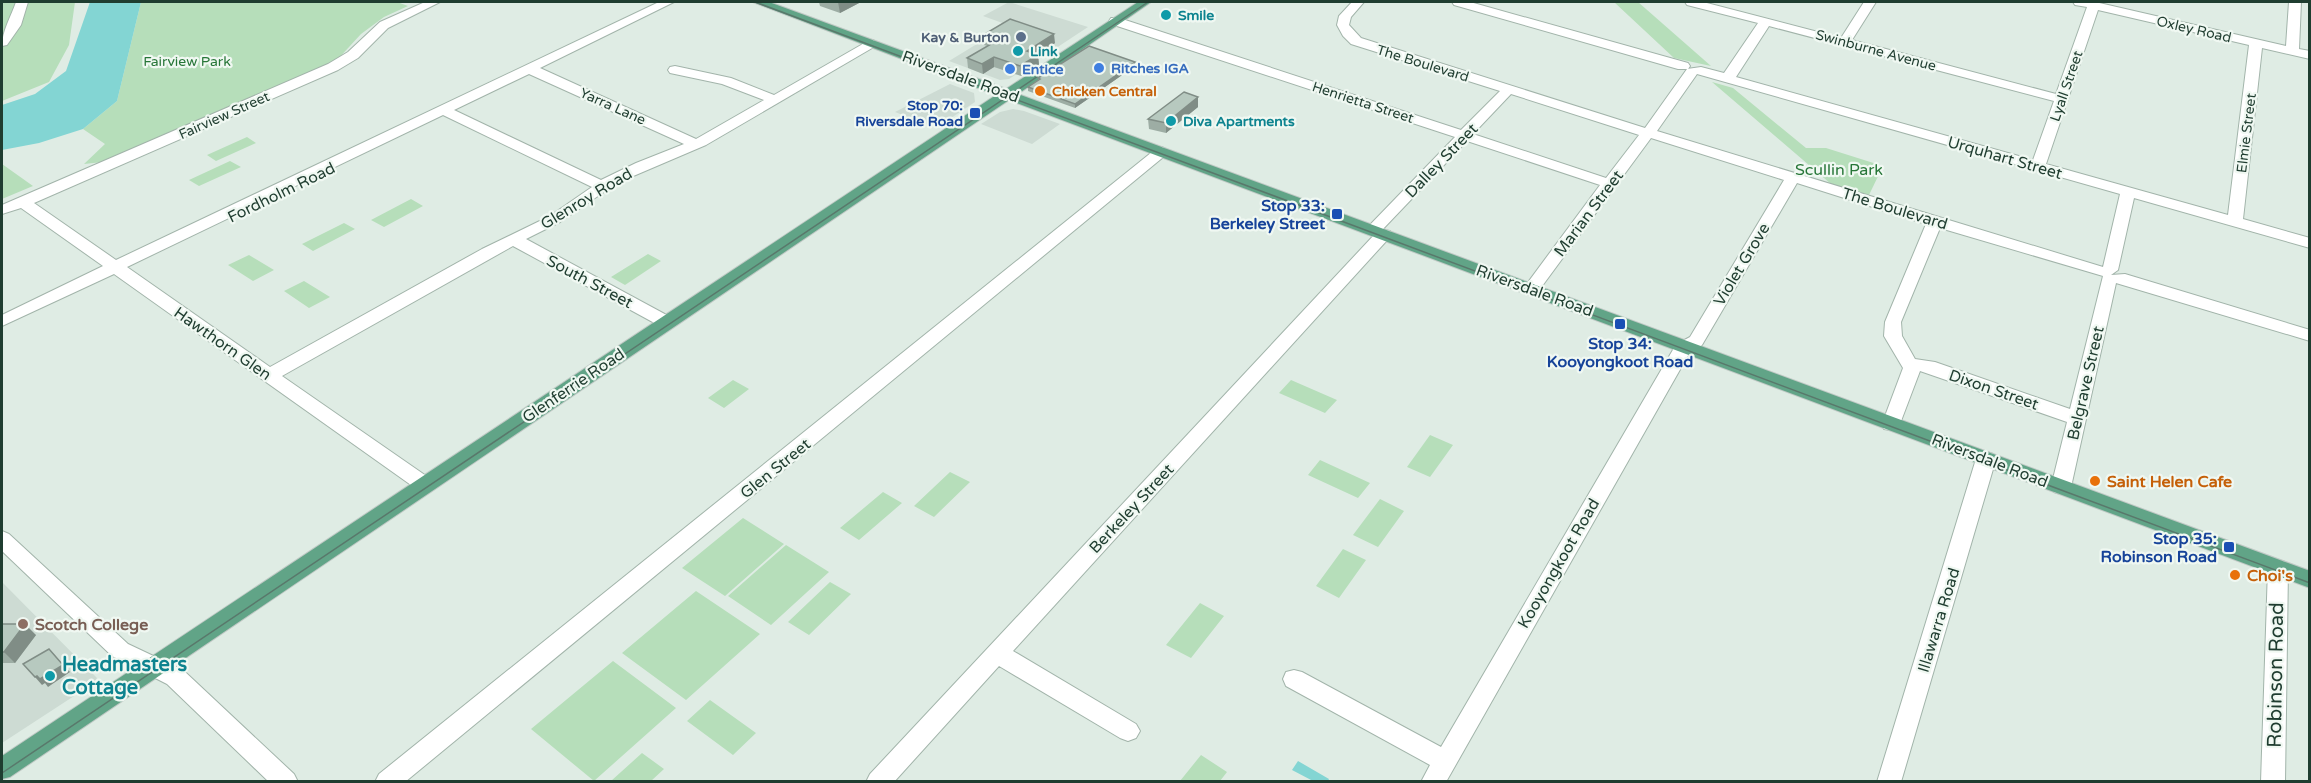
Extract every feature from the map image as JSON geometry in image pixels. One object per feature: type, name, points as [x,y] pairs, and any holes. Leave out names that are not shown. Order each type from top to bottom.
[{"type":"main road","name":"Riversdale Road","points":[[759,2],[2310,580]]},
{"type":"main road","name":"Glenferrie Road","points":[[2,769],[1142,2]]},
{"type":"street","points":[[2,42],[15,25],[22,2]]},
{"type":"street","name":"Fairview Street","points":[[2,210],[333,67],[353,55],[370,36],[391,21],[434,2]]},
{"type":"street","name":"Fordholm Road","points":[[2,321],[115,267],[139,260],[158,251],[668,2]]},
{"type":"street","name":"The Boulevard","points":[[1358,2],[1345,16],[1343,25],[1347,33],[1356,41],[1508,90],[2310,336]]},
{"type":"street","name":"Urquhart Street","points":[[1458,2],[2310,243]]},
{"type":"street","name":"Swinburne Avenue","points":[[1691,2],[2061,99]]},
{"type":"street","points":[[1845,42],[1870,2]]},
{"type":"street","name":"Oxley Road","points":[[2079,2],[2310,55]]},
{"type":"street","points":[[2292,51],[2295,2]]},
{"type":"street","name":"Lyall Street","points":[[2038,166],[2094,5]]},
{"type":"street","name":"Henrietta Street","points":[[1115,21],[1611,184]]},
{"type":"street","points":[[1728,78],[1766,21]]},
{"type":"street","name":"Elmie Street","points":[[2235,222],[2256,43]]},
{"type":"street","name":"Glenroy Road","points":[[270,375],[513,239],[565,213],[601,186],[641,166],[696,144],[873,44]]},
{"type":"street","name":"Yarra Lane","points":[[530,69],[696,144]]},
{"type":"street","points":[[675,70],[726,81],[775,100]]},
{"type":"street","name":"Marian Street","points":[[1531,288],[1611,184],[1692,70]]},
{"type":"street","name":"Dalley Street","points":[[1379,232],[1508,90]]},
{"type":"street","points":[[444,110],[601,186]]},
{"type":"street","name":"Glen Street","points":[[387,782],[1162,151]]},
{"type":"street","name":"Violet Grove","points":[[1686,347],[1696,341],[1793,177]]},
{"type":"street","name":"Belgrave Street","points":[[2061,487],[2128,192]]},
{"type":"street","name":"Hawthorn Glen","points":[[22,201],[425,485]]},
{"type":"street","points":[[1891,424],[1911,372],[1911,364],[1893,336],[1893,322],[1935,221]]},
{"type":"street","name":"Berkeley Street","points":[[878,782],[998,653],[1379,232]]},
{"type":"street","name":"South Street","points":[[513,239],[666,322]]},
{"type":"street","name":"Kooyongkoot Road","points":[[1433,782],[1530,611],[1686,347]]},
{"type":"street","name":"Dixon Street","points":[[1911,364],[1929,366],[2076,418]]},
{"type":"street","name":"Illawarra Road","points":[[1889,782],[1986,459]]},
{"type":"street","points":[[2,539],[120,650],[133,660],[175,677],[286,782]]},
{"type":"street","name":"Robinson Road","points":[[2273,782],[2278,568]]},
{"type":"street","points":[[998,653],[1128,731]]},
{"type":"street","points":[[1294,679],[1445,761]]},
{"type":"shaded area","points":[[1009,2],[1088,27],[1009,79],[1000,80],[949,61],[1008,25],[983,16]]},
{"type":"shaded area","points":[[950,84],[974,93],[975,102],[936,128],[895,112]]},
{"type":"shaded area","points":[[1013,109],[1060,124],[1032,144],[981,124],[1000,112]]},
{"type":"shaded area","name":"Scotch College","points":[[2,582],[97,678],[94,683],[2,743]]},
{"type":"green space","points":[[2,2],[75,2],[69,45],[49,82],[2,101]]},
{"type":"green space","name":"Fairview Park","points":[[141,2],[397,2],[408,6],[384,17],[361,34],[337,60],[315,71],[103,162],[84,164],[105,144],[83,129],[117,101]]},
{"type":"green space","points":[[1614,2],[1638,2],[1711,66],[1674,58]]},
{"type":"green space","name":"Scullin Park","points":[[1712,82],[1733,88],[1806,148],[1826,148],[1883,166],[1869,195],[1831,184]]},
{"type":"green space","points":[[247,137],[256,143],[216,161],[207,155]]},
{"type":"green space","points":[[230,161],[241,167],[199,186],[189,180]]},
{"type":"green space","points":[[2,164],[33,186],[2,199]]},
{"type":"green space","points":[[411,199],[423,206],[384,227],[371,220]]},
{"type":"green space","points":[[344,223],[355,229],[313,251],[302,244]]},
{"type":"green space","points":[[648,254],[661,261],[625,285],[611,277]]},
{"type":"green space","points":[[249,255],[274,270],[253,281],[228,265]]},
{"type":"green space","points":[[304,281],[330,297],[309,308],[284,291]]},
{"type":"green space","points":[[733,380],[749,389],[724,408],[708,398]]},
{"type":"green space","points":[[1291,380],[1337,400],[1325,413],[1279,393]]},
{"type":"green space","points":[[1430,435],[1453,445],[1430,477],[1407,467]]},
{"type":"green space","points":[[1320,460],[1370,483],[1358,498],[1308,475]]},
{"type":"green space","points":[[950,472],[970,482],[934,517],[914,506]]},
{"type":"green space","points":[[883,492],[902,503],[859,540],[840,528]]},
{"type":"green space","points":[[1380,499],[1404,511],[1378,547],[1353,535]]},
{"type":"green space","points":[[743,518],[784,544],[725,596],[682,568]]},
{"type":"green space","points":[[786,545],[829,572],[771,625],[728,596]]},
{"type":"green space","points":[[1343,549],[1366,560],[1339,598],[1316,586]]},
{"type":"green space","points":[[830,582],[851,594],[809,635],[788,622]]},
{"type":"green space","points":[[696,591],[760,634],[686,700],[622,653]]},
{"type":"green space","points":[[1200,603],[1224,616],[1191,658],[1166,645]]},
{"type":"green space","points":[[613,661],[676,708],[594,781],[531,729]]},
{"type":"green space","points":[[710,700],[756,733],[733,755],[687,721]]},
{"type":"green space","points":[[642,753],[664,769],[651,781],[611,781]]},
{"type":"green space","points":[[1201,755],[1227,772],[1220,781],[1180,781]]},
{"type":"water","points":[[90,2],[141,2],[117,101],[83,129],[39,143],[2,150],[2,105],[35,94],[66,71]]},
{"type":"water","points":[[1298,761],[1329,779],[1328,781],[1313,781],[1292,770]]},
{"type":"building","points":[[1010,19],[1054,34],[1027,51],[1038,55],[1020,66],[994,57],[982,64],[967,58],[998,40],[983,35]]},
{"type":"building","points":[[1089,46],[1135,62],[1075,104],[1028,87],[1040,79],[1038,78]]},
{"type":"building","points":[[1184,92],[1198,97],[1166,123],[1148,119]]},
{"type":"building","points":[[2,624],[25,624],[4,652],[2,652]]},
{"type":"building","points":[[49,649],[63,665],[40,679],[35,677],[23,664]]},
{"type":"tram line","points":[[755,2],[1008,96]]},
{"type":"tram line","points":[[1008,96],[1148,2]]},
{"type":"tram line","points":[[2,773],[1008,96]]},
{"type":"tram line","points":[[1008,96],[2310,583]]},
{"type":"place","name":"Smile","points":[[1166,15]]},
{"type":"place","name":"Kay & Burton","points":[[1021,37]]},
{"type":"place","name":"Link","points":[[1018,51]]},
{"type":"place","name":"Ritches IGA","points":[[1099,68]]},
{"type":"place","name":"Entice","points":[[1010,69]]},
{"type":"place","name":"Chicken Central","points":[[1040,91]]},
{"type":"place","name":"Stop 70: Riversdale Road","points":[[975,113]]},
{"type":"place","name":"Diva Apartments","points":[[1171,121]]},
{"type":"place","name":"Stop 33: Berkeley Street","points":[[1337,214]]},
{"type":"place","name":"Stop 34: Kooyongkoot Road","points":[[1620,324]]},
{"type":"place","name":"Saint Helen Cafe","points":[[2095,481]]},
{"type":"place","name":"Stop 35: Robinson Road","points":[[2229,547]]},
{"type":"place","name":"Choi's","points":[[2235,575]]},
{"type":"place","name":"Scotch College","points":[[23,624]]},
{"type":"place","name":"Headmasters Cottage","points":[[50,676]]}]
